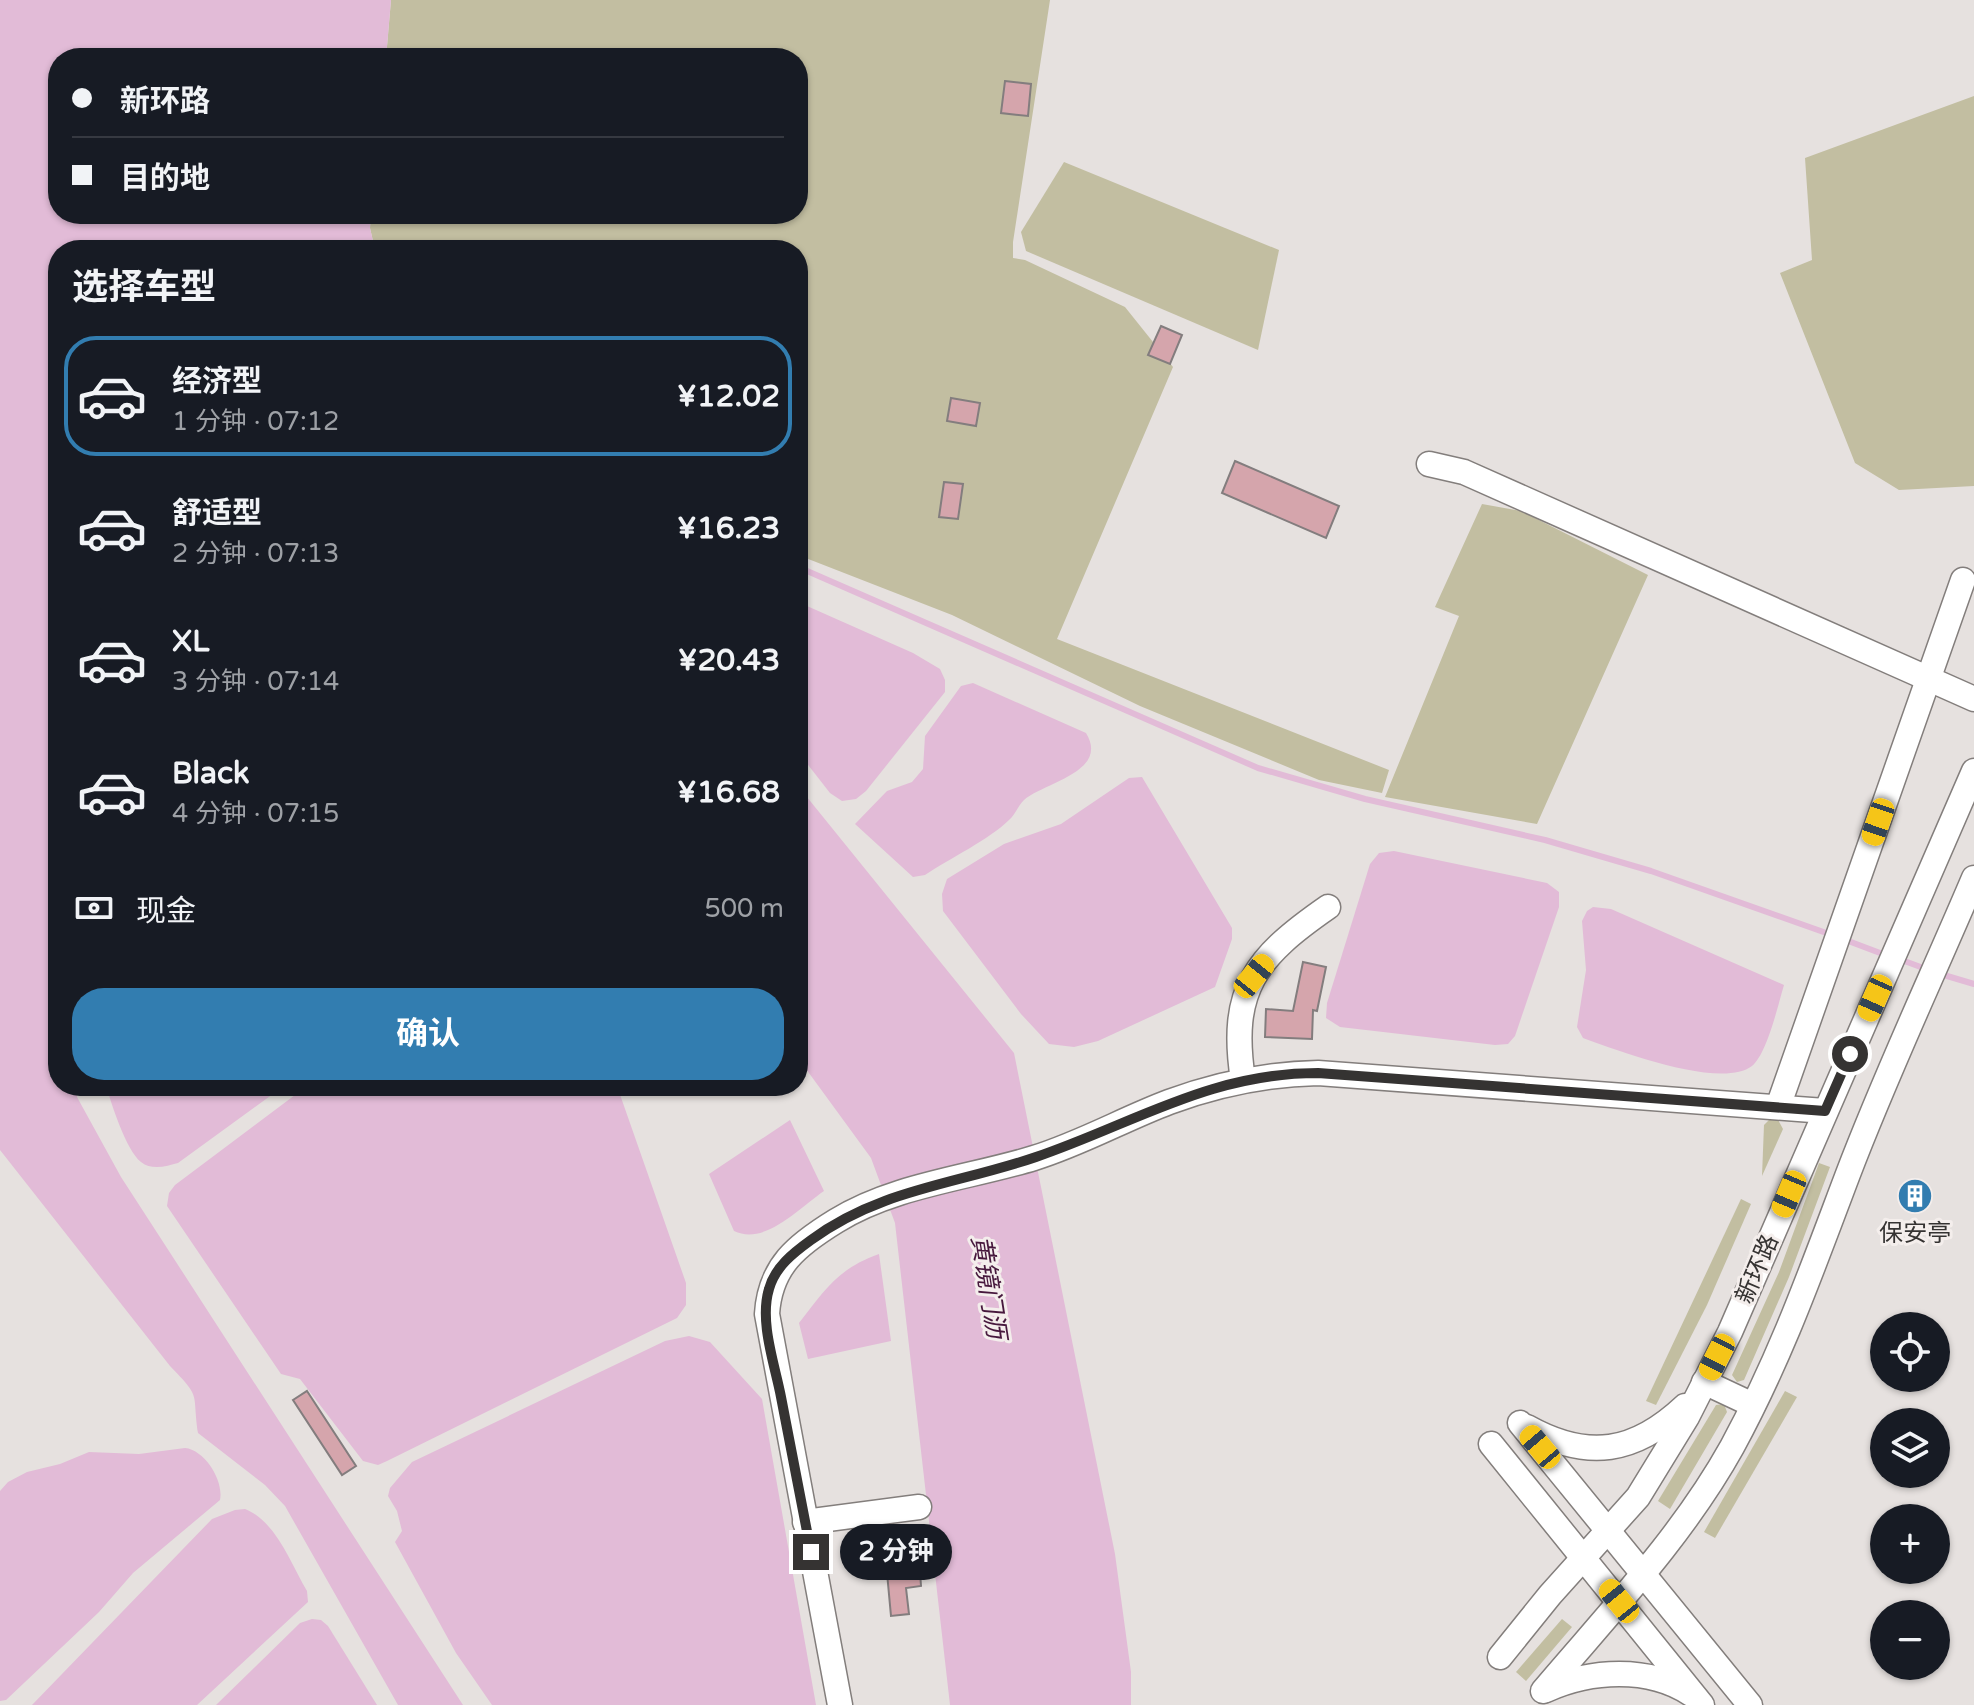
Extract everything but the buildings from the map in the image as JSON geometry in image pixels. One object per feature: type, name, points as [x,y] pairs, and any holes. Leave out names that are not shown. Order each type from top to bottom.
[{"type":"street","points":[[1429,464],[1464,472],[1974,699]]},
{"type":"street","points":[[1778,1107],[1963,580]]},
{"type":"street","name":"新环路","points":[[1500,1657],[1638,1497],[1704,1382],[1730,1332],[1974,771]]},
{"type":"street","points":[[1699,1701],[1662,1680],[1624,1674],[1582,1678],[1543,1691],[1682,1525],[1731,1448],[1816,1265],[1848,1172],[1974,878]]},
{"type":"street","points":[[1243,1080],[1238,1027],[1242,1001],[1254,976],[1286,936],[1328,907]]},
{"type":"street","points":[[840,1705],[770,1338],[768,1290],[779,1268],[794,1252],[837,1220],[883,1199],[1036,1157],[1171,1101],[1243,1080],[1281,1074],[1318,1073],[1825,1111]]},
{"type":"street","points":[[1750,1705],[1520,1423],[1572,1447],[1600,1449],[1628,1444],[1669,1420],[1704,1382],[1753,1405]]},
{"type":"street","points":[[1491,1444],[1699,1701]]},
{"type":"street","points":[[805,1522],[919,1507]]},
{"type":"shaded area","points":[[391,0],[1050,0],[1013,258],[1025,260],[1125,307],[1173,367],[1057,639],[1389,770],[1382,793],[1319,780],[1140,706],[952,615],[808,559],[808,240],[373,240],[370,224],[808,224],[808,48],[387,48]]},
{"type":"shaded area","points":[[1974,96],[1974,486],[1899,490],[1855,463],[1780,273],[1812,260],[1805,158]]},
{"type":"shaded area","points":[[1064,162],[1279,250],[1258,350],[1026,251],[1021,232]]},
{"type":"shaded area","points":[[1482,504],[1521,511],[1648,575],[1537,824],[1385,797],[1459,616],[1435,607]]},
{"type":"shaded area","points":[[1775,1114],[1783,1129],[1762,1176],[1764,1125]]},
{"type":"shaded area","points":[[1819,1163],[1830,1167],[1789,1277],[1744,1380],[1737,1382],[1732,1375],[1779,1272]]},
{"type":"shaded area","points":[[1741,1199],[1751,1204],[1707,1305],[1656,1405],[1646,1401]]},
{"type":"shaded area","points":[[1785,1391],[1797,1397],[1715,1538],[1704,1532]]},
{"type":"shaded area","points":[[1724,1404],[1727,1412],[1670,1509],[1658,1501],[1716,1405]]},
{"type":"shaded area","points":[[1562,1619],[1572,1627],[1526,1681],[1516,1672]]},
{"type":"water","points":[[0,0],[391,0],[387,48],[48,48],[48,224],[370,224],[373,240],[48,240],[48,1096],[77,1096],[121,1177],[463,1705],[398,1705],[285,1506],[265,1485],[198,1433],[194,1396],[187,1384],[0,1150]]},
{"type":"water","points":[[808,606],[913,653],[940,669],[945,680],[945,692],[866,791],[856,799],[842,801],[830,793],[808,765]]},
{"type":"water","points":[[973,683],[1086,733],[1091,746],[1089,758],[1071,775],[1024,800],[1011,818],[991,834],[925,875],[913,877],[855,824],[887,791],[912,782],[923,769],[925,736],[961,686]]},
{"type":"water","points":[[1142,777],[1232,928],[1232,939],[1215,987],[1098,1041],[1074,1047],[1049,1044],[1021,1014],[943,911],[942,894],[947,879],[1004,844],[1061,824],[1129,778]]},
{"type":"water","name":"黄镜门沥","points":[[808,798],[1014,1053],[1115,1554],[1131,1672],[1131,1705],[950,1705],[895,1223],[871,1158],[808,1072]]},
{"type":"water","points":[[1394,851],[1547,883],[1559,892],[1559,907],[1515,1036],[1508,1044],[1340,1027],[1326,1018],[1327,1003],[1370,864],[1379,853]]},
{"type":"water","points":[[1593,907],[1611,909],[1784,985],[1767,1040],[1752,1066],[1737,1072],[1694,1071],[1668,1066],[1583,1038],[1577,1027],[1586,970],[1582,921]]},
{"type":"water","points":[[109,1096],[270,1096],[178,1163],[164,1166],[155,1167],[141,1162],[120,1127]]},
{"type":"water","points":[[294,1096],[621,1096],[686,1283],[686,1305],[677,1318],[378,1465],[363,1461],[300,1379],[281,1374],[167,1206],[169,1193],[175,1185]]},
{"type":"water","points":[[790,1120],[824,1191],[770,1229],[746,1234],[734,1231],[709,1174]]},
{"type":"water","points":[[879,1254],[891,1341],[808,1359],[799,1323],[842,1274]]},
{"type":"water","points":[[689,1336],[710,1342],[762,1399],[816,1705],[492,1705],[456,1653],[395,1542],[402,1531],[397,1511],[388,1496],[390,1488],[412,1462],[665,1341]]},
{"type":"water","points":[[185,1448],[199,1454],[212,1468],[219,1484],[220,1500],[133,1573],[99,1612],[6,1700],[0,1701],[0,1491],[8,1482],[27,1472],[60,1464],[89,1452],[139,1454]]},
{"type":"water","points":[[245,1509],[266,1523],[274,1533],[307,1591],[308,1602],[197,1705],[32,1705],[212,1519]]},
{"type":"water","points":[[321,1620],[328,1626],[377,1705],[216,1705],[300,1623]]},
{"type":"waterway","points":[[808,571],[1258,768],[1365,799],[1545,840],[1651,871],[1832,935]]},
{"type":"waterway","points":[[1843,939],[1888,956]]},
{"type":"waterway","points":[[1899,959],[1926,969]]},
{"type":"waterway","points":[[1937,973],[1974,984]]},
{"type":"place","name":"保安亭","points":[[1915,1196]]},
{"type":"route","points":[[811,1552],[770,1338],[768,1290],[779,1268],[794,1252],[837,1220],[883,1199],[1036,1157],[1171,1101],[1243,1080],[1281,1074],[1318,1073],[1825,1111],[1850,1054]]}]
